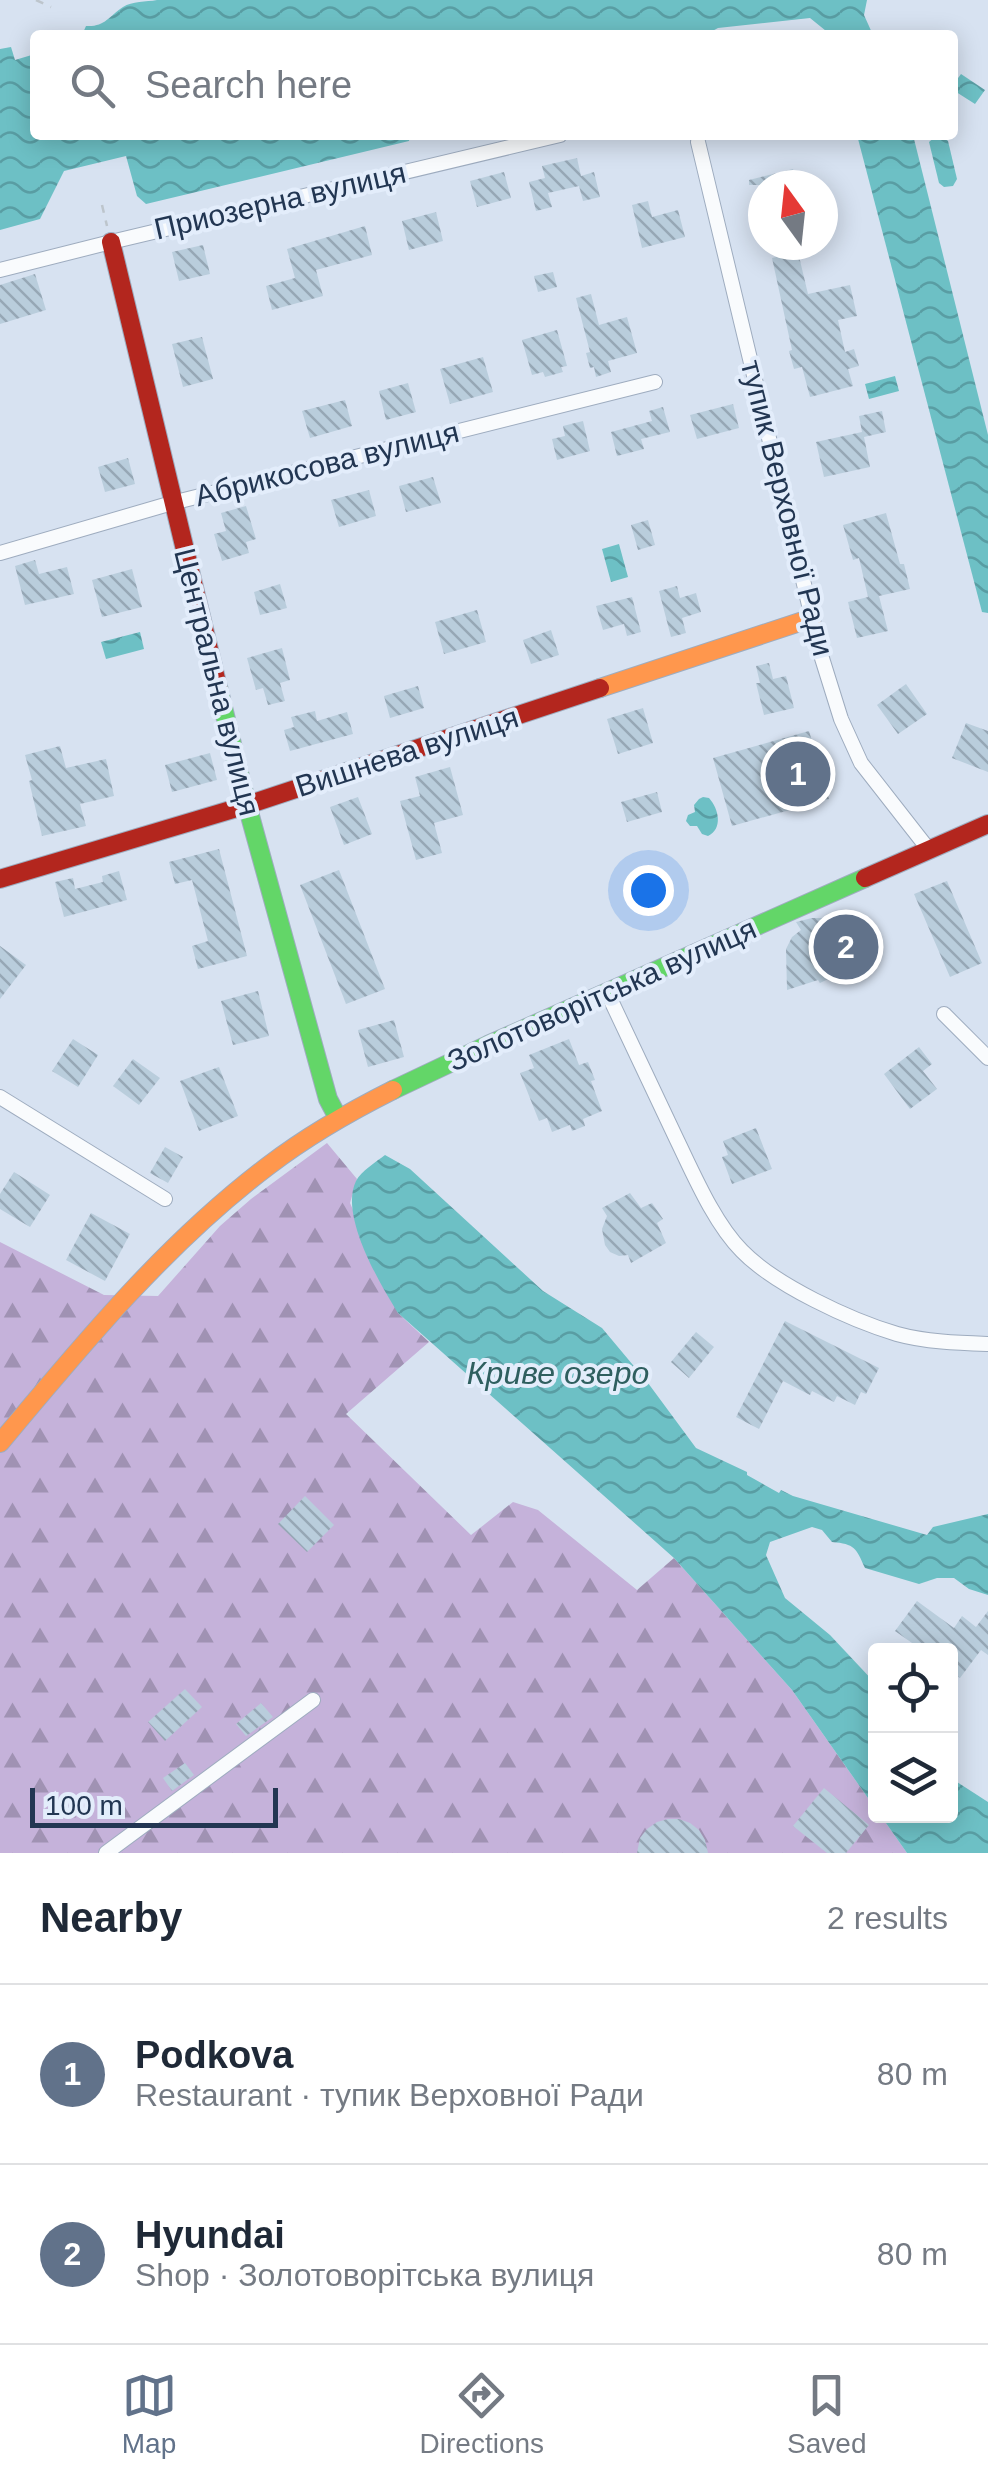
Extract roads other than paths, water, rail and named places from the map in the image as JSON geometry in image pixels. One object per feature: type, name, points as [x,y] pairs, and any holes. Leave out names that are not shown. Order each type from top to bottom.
[{"type":"street","name":"Приозерна вулиця","points":[[0,270],[539,140]]},
{"type":"street","name":"тупик Верховної Ради","points":[[698,142],[821,655],[841,719],[861,762],[929,850]]},
{"type":"street","name":"Центральна вулиця","points":[[111,242],[247,805],[328,1098],[338,1118]]},
{"type":"street","name":"Абрикосова вулиця","points":[[0,553],[172,502],[656,382]]},
{"type":"street","name":"Вишнева вулиця","points":[[0,879],[247,805],[812,618]]},
{"type":"street","name":"Золотоворітська вулиця","points":[[0,1443],[164,1258],[232,1194],[338,1118],[422,1075],[988,824]]},
{"type":"street","points":[[606,992],[706,1199],[740,1249],[766,1271],[852,1317],[898,1334],[988,1344]]},
{"type":"street","points":[[944,1014],[988,1058]]},
{"type":"street","points":[[0,1097],[165,1198]]},
{"type":"street","points":[[106,1853],[313,1700]]},
{"type":"water","points":[[867,0],[864,15],[871,30],[825,30],[810,18],[714,30],[84,30],[135,3]]},
{"type":"water","points":[[11,47],[15,60],[30,56],[30,140],[409,141],[146,204],[137,196],[126,156],[64,171],[40,219],[0,230],[0,49]]},
{"type":"water","points":[[961,74],[985,90],[975,104],[958,93]]},
{"type":"water","points":[[858,140],[914,140],[988,435],[988,613],[982,612]]},
{"type":"water","points":[[948,141],[957,179],[953,186],[939,183],[929,142]]},
{"type":"water","points":[[895,376],[899,391],[869,399],[865,384]]},
{"type":"water","points":[[619,544],[628,577],[611,582],[602,549]]},
{"type":"water","points":[[140,632],[144,649],[106,659],[101,642]]},
{"type":"water","points":[[703,797],[709,798],[718,819],[716,829],[708,836],[686,821]]},
{"type":"water","name":"Криве озеро","points":[[385,1155],[410,1169],[543,1291],[602,1328],[696,1448],[747,1472],[779,1493],[781,1490],[927,1535],[933,1527],[988,1514],[988,1595],[969,1589],[954,1578],[919,1584],[865,1568],[854,1548],[832,1542],[822,1530],[812,1527],[770,1542],[766,1555],[785,1598],[830,1635],[868,1676],[868,1798],[792,1690],[674,1558],[398,1313],[357,1230],[352,1195],[365,1170]]},
{"type":"water","points":[[958,1783],[988,1802],[988,1853],[907,1853],[886,1823],[958,1823]]},
{"type":"place","name":"Podkova","points":[[798,774]]},
{"type":"place","name":"Hyundai","points":[[846,947]]}]
